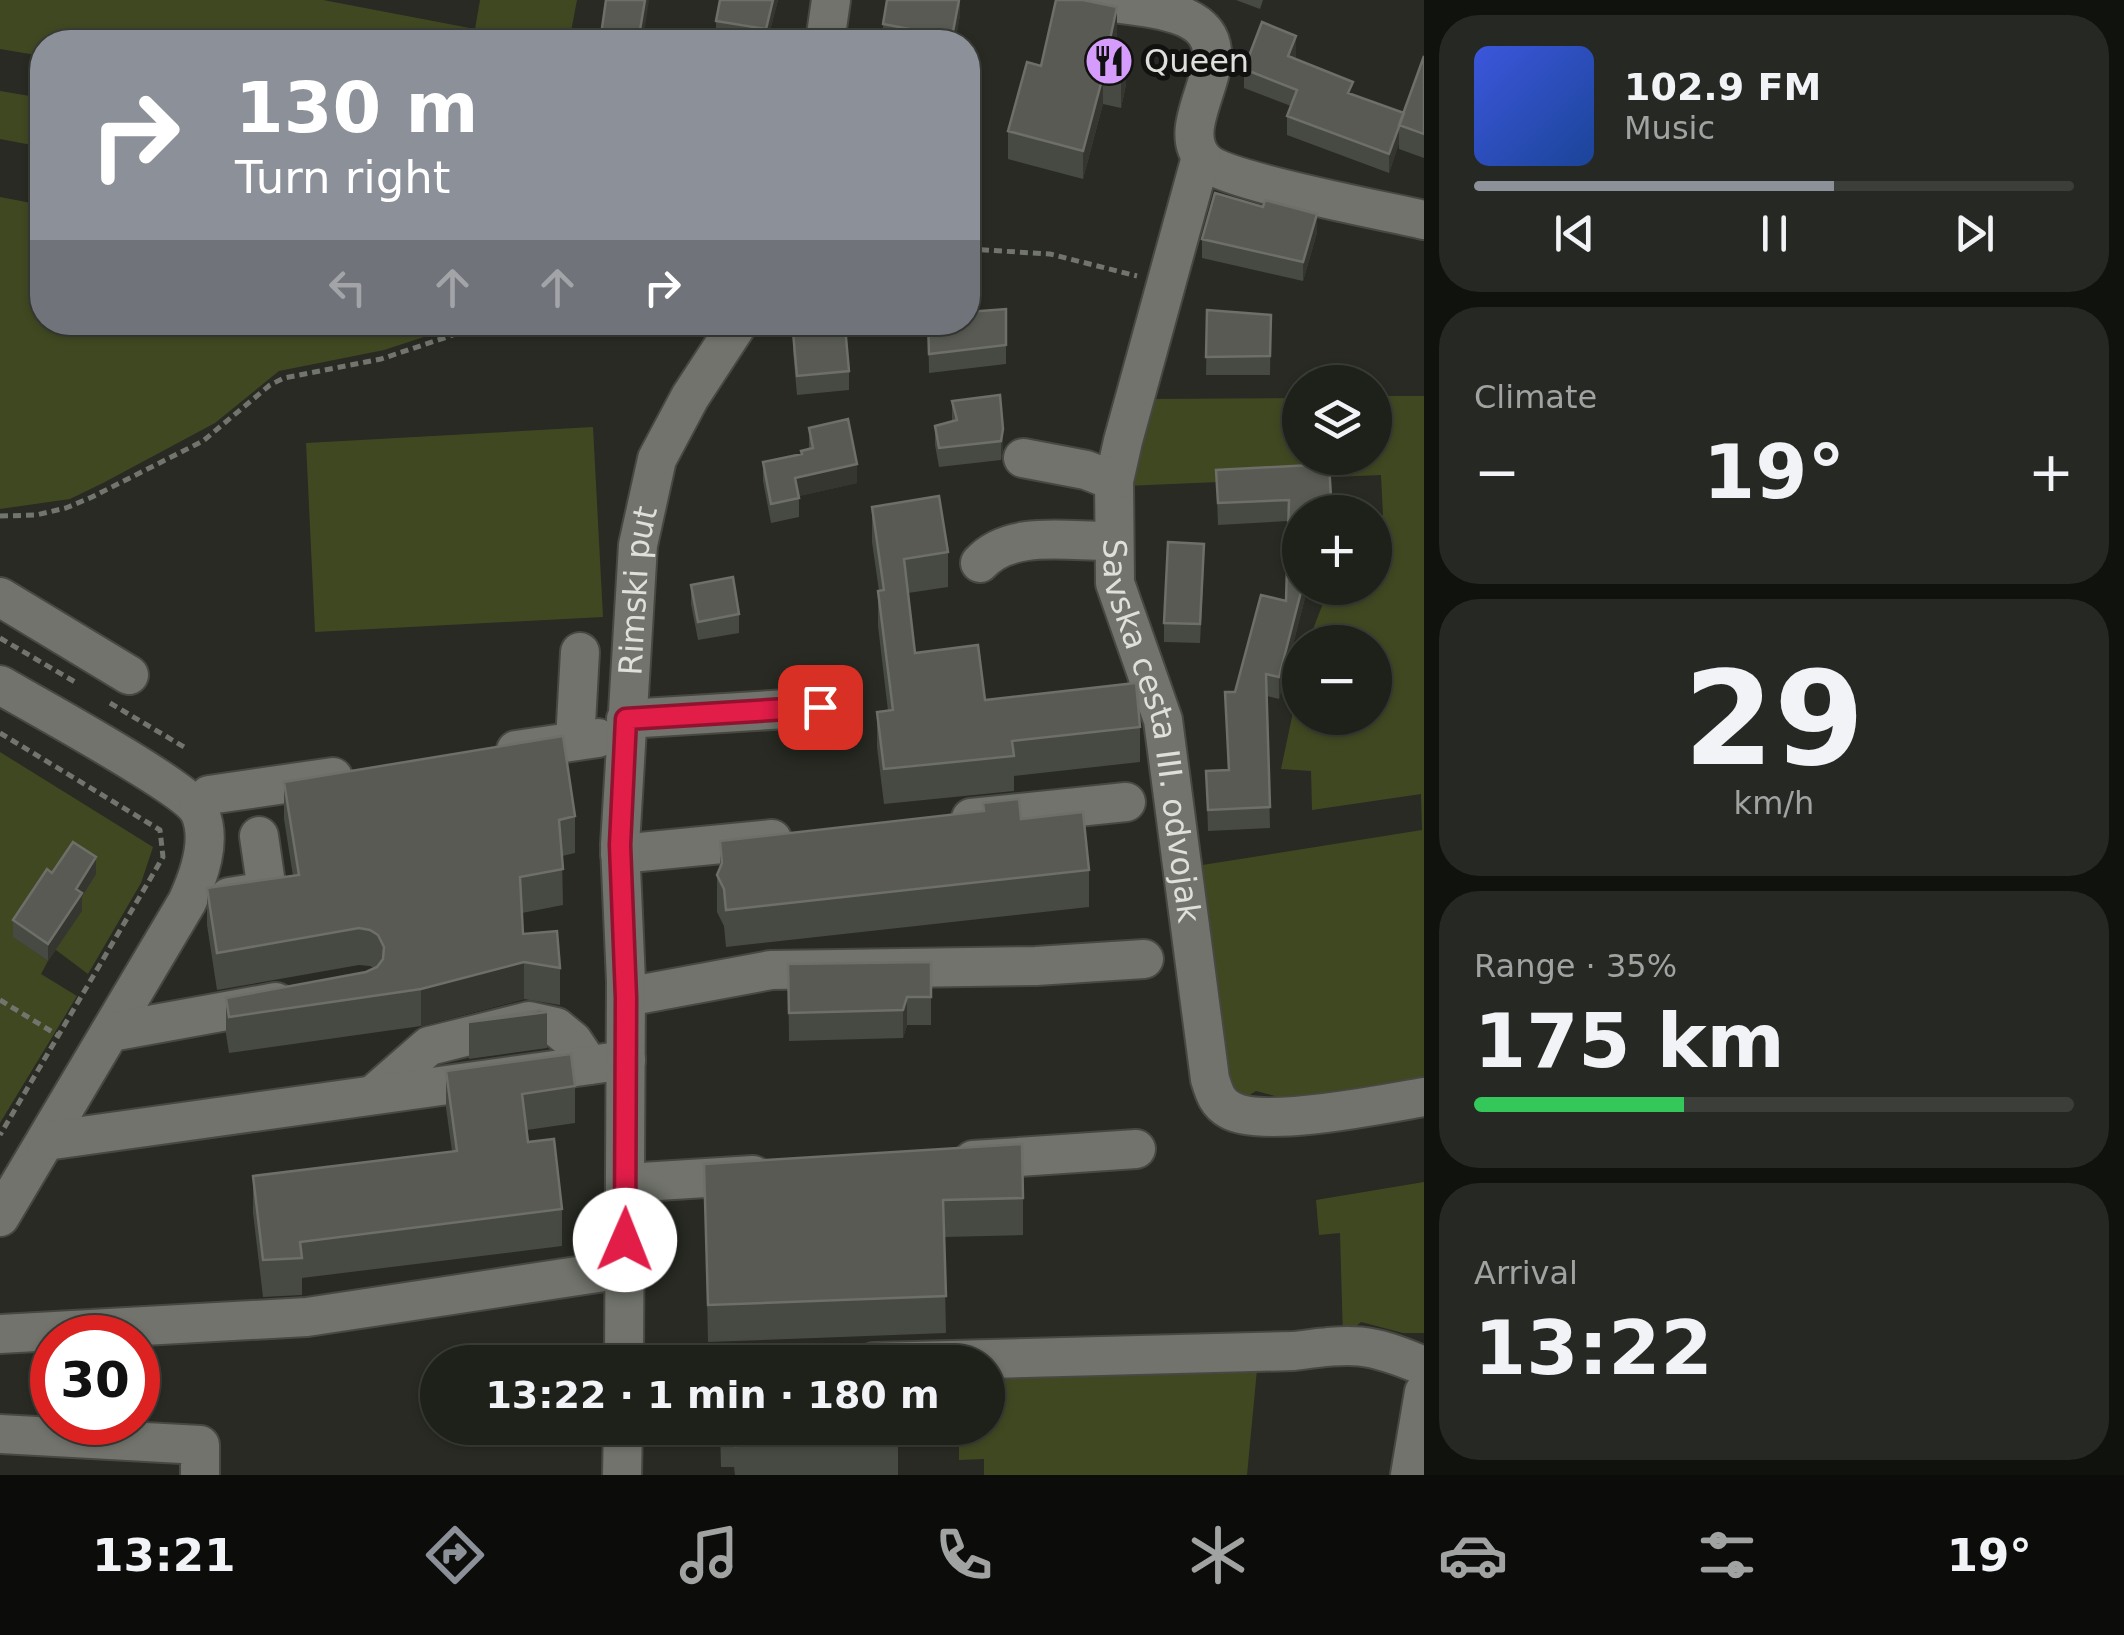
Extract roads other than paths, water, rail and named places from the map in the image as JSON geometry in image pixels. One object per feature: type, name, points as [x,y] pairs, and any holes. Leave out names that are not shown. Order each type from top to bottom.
[{"type":"street","points":[[827,30],[831,0]]},
{"type":"street","points":[[1094,0],[1171,13],[1205,13]]},
{"type":"street","name":"Savska cesta III. odvojak","points":[[1205,13],[1212,61],[1193,134],[1201,157],[1114,481],[1112,542],[1115,584],[1163,720],[1210,1078],[1216,1099],[1226,1109],[1256,1119],[1424,1097]]},
{"type":"street","points":[[1201,157],[1211,167],[1243,178],[1424,220]]},
{"type":"street","name":"Rimski put","points":[[624,1345],[626,1183],[607,1062],[626,998],[620,854],[599,733],[657,459],[690,397],[731,335]]},
{"type":"street","points":[[1023,458],[1086,470],[1114,481]]},
{"type":"street","points":[[980,563],[991,551],[1044,538],[1112,542]]},
{"type":"street","points":[[0,597],[129,675]]},
{"type":"street","points":[[580,652],[599,733]]},
{"type":"street","points":[[0,685],[152,774],[201,828]]},
{"type":"street","points":[[479,755],[599,733],[820,707]]},
{"type":"street","points":[[0,1217],[187,902],[197,880],[201,828],[209,796],[363,772]]},
{"type":"street","points":[[952,820],[1126,802]]},
{"type":"street","points":[[620,854],[810,835]]},
{"type":"street","points":[[187,902],[267,891],[259,836]]},
{"type":"street","points":[[626,998],[771,970],[1036,966],[1144,959]]},
{"type":"street","points":[[112,1032],[306,997]]},
{"type":"street","points":[[374,1094],[429,1046],[529,1021],[556,1027],[607,1062]]},
{"type":"street","points":[[46,1141],[607,1062]]},
{"type":"street","points":[[940,1162],[1136,1149]]},
{"type":"street","points":[[626,1183],[783,1173]]},
{"type":"street","points":[[0,1334],[307,1317],[624,1269]]},
{"type":"street","points":[[1005,1359],[1294,1351],[1346,1344],[1370,1346],[1424,1366]]},
{"type":"street","points":[[1410,1475],[1424,1392]]},
{"type":"street","points":[[0,1434],[200,1444],[200,1475]]},
{"type":"street","points":[[622,1475],[623,1445]]},
{"type":"place","name":"Queen","points":[[1109,61]]}]
